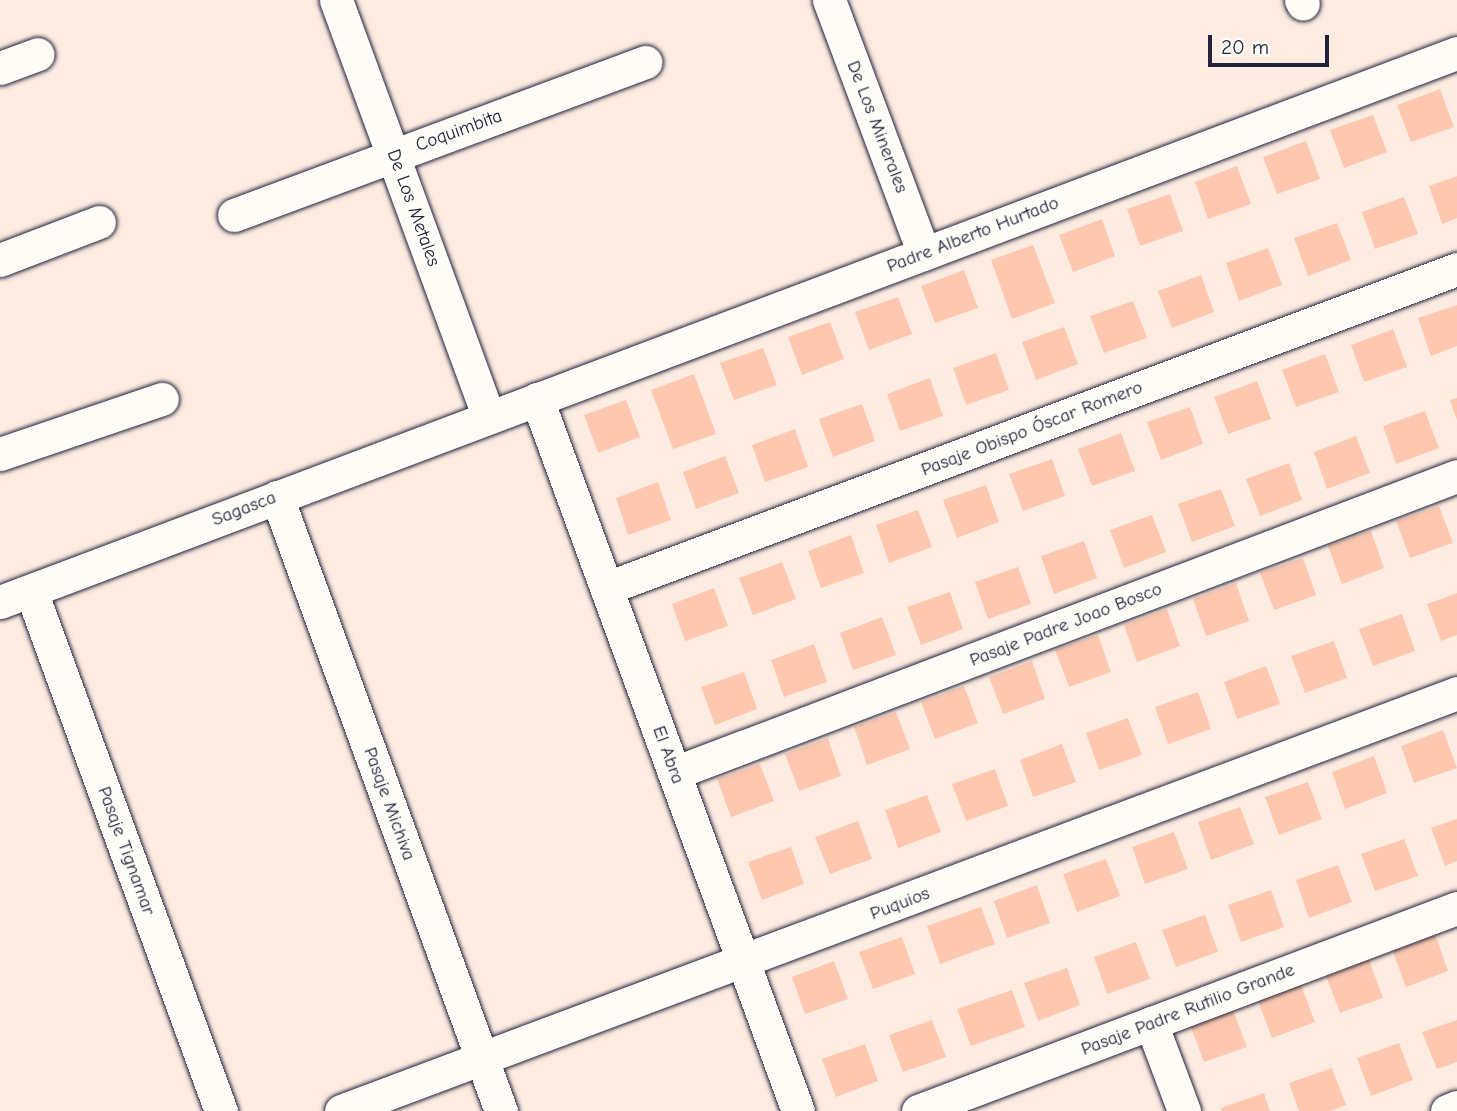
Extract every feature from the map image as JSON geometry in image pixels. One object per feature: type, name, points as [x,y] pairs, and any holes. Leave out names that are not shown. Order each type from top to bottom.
[{"type":"street","name":"De Los Metales","points":[[336,0],[489,417]]},
{"type":"street","name":"De Los Minerales","points":[[831,1],[924,254]]},
{"type":"street","name":"Padre Alberto Hurtado","points":[[489,417],[1457,53]]},
{"type":"street","points":[[0,68],[38,54]]},
{"type":"street","name":"Coquimbita","points":[[234,215],[645,62]]},
{"type":"street","points":[[0,260],[99,222]]},
{"type":"street","name":"Pasaje Obispo Óscar Romero","points":[[607,588],[1457,269]]},
{"type":"street","points":[[0,454],[162,399]]},
{"type":"street","name":"El Abra","points":[[537,399],[798,1111]]},
{"type":"street","name":"Sagasca","points":[[0,602],[489,417]]},
{"type":"street","name":"Pasaje Padre Joao Bosco","points":[[674,774],[1457,476]]},
{"type":"street","name":"Pasaje Michiva","points":[[276,497],[501,1111]]},
{"type":"street","name":"Pasaje Tignamar","points":[[31,591],[221,1111]]},
{"type":"street","name":"Puquios","points":[[341,1111],[1457,693]]},
{"type":"street","name":"Pasaje Padre Rutilio Grande","points":[[918,1111],[1457,908]]},
{"type":"street","points":[[1151,1023],[1184,1111]]},
{"type":"street","points":[[1447,1111],[1457,1107]]},
{"type":"building","points":[[1440,89],[1454,127],[1411,142],[1397,105]]},
{"type":"building","points":[[1373,115],[1387,152],[1344,168],[1330,130]]},
{"type":"building","points":[[1306,141],[1320,179],[1277,194],[1263,157]]},
{"type":"building","points":[[1237,166],[1251,204],[1208,219],[1195,182]]},
{"type":"building","points":[[1457,176],[1457,218],[1442,224],[1429,186]]},
{"type":"building","points":[[1170,194],[1183,231],[1140,246],[1127,209]]},
{"type":"building","points":[[1404,197],[1418,234],[1375,249],[1362,212]]},
{"type":"building","points":[[1102,219],[1115,256],[1073,272],[1059,235]]},
{"type":"building","points":[[1337,223],[1351,260],[1308,276],[1294,238]]},
{"type":"building","points":[[1033,245],[1055,303],[1012,319],[991,260]]},
{"type":"building","points":[[1268,248],[1282,285],[1239,301],[1226,263]]},
{"type":"building","points":[[964,270],[978,308],[935,323],[921,286]]},
{"type":"building","points":[[1201,275],[1214,312],[1172,328],[1158,291]]},
{"type":"building","points":[[898,297],[912,334],[869,350],[855,312]]},
{"type":"building","points":[[1133,301],[1147,338],[1104,353],[1090,316]]},
{"type":"building","points":[[1457,305],[1457,346],[1431,356],[1418,318]]},
{"type":"building","points":[[830,322],[844,359],[802,375],[788,337]]},
{"type":"building","points":[[1064,327],[1078,364],[1036,380],[1022,342]]},
{"type":"building","points":[[1393,329],[1407,367],[1364,382],[1351,345]]},
{"type":"building","points":[[763,348],[777,385],[734,400],[720,363]]},
{"type":"building","points":[[996,353],[1009,390],[966,405],[953,368]]},
{"type":"building","points":[[1325,354],[1339,392],[1296,407],[1282,370]]},
{"type":"building","points":[[694,374],[716,434],[673,449],[651,390]]},
{"type":"building","points":[[930,378],[943,416],[900,431],[887,394]]},
{"type":"building","points":[[1257,381],[1271,419],[1228,434],[1214,397]]},
{"type":"building","points":[[1457,398],[1457,420],[1450,400]]},
{"type":"building","points":[[626,400],[640,437],[598,453],[584,415]]},
{"type":"building","points":[[862,404],[875,441],[833,457],[819,419]]},
{"type":"building","points":[[1190,407],[1203,444],[1161,460],[1147,422]]},
{"type":"building","points":[[1425,411],[1439,448],[1396,464],[1383,426]]},
{"type":"building","points":[[795,429],[808,467],[765,482],[752,445]]},
{"type":"building","points":[[1121,433],[1135,471],[1092,486],[1078,449]]},
{"type":"building","points":[[1356,436],[1370,473],[1327,489],[1314,452]]},
{"type":"building","points":[[725,456],[739,493],[696,509],[683,472]]},
{"type":"building","points":[[1052,459],[1065,496],[1023,511],[1009,474]]},
{"type":"building","points":[[1289,463],[1302,500],[1260,516],[1246,479]]},
{"type":"building","points":[[658,482],[671,520],[628,535],[616,498]]},
{"type":"building","points":[[986,485],[999,522],[957,538],[943,500]]},
{"type":"building","points":[[1221,489],[1235,526],[1192,542],[1178,504]]},
{"type":"building","points":[[1439,506],[1453,543],[1410,558],[1396,521]]},
{"type":"building","points":[[918,510],[932,547],[889,563],[876,525]]},
{"type":"building","points":[[1152,515],[1166,552],[1124,568],[1110,530]]},
{"type":"building","points":[[1371,531],[1384,568],[1342,584],[1328,546]]},
{"type":"building","points":[[851,535],[864,573],[821,588],[808,551]]},
{"type":"building","points":[[1084,541],[1097,578],[1054,594],[1041,556]]},
{"type":"building","points":[[1303,558],[1316,595],[1274,610],[1260,573]]},
{"type":"building","points":[[782,562],[796,599],[753,615],[739,578]]},
{"type":"building","points":[[1018,567],[1031,604],[988,619],[975,582]]},
{"type":"building","points":[[1236,583],[1249,621],[1206,636],[1193,599]]},
{"type":"building","points":[[714,588],[728,626],[685,641],[672,604]]},
{"type":"building","points":[[950,592],[963,629],[921,645],[907,607]]},
{"type":"building","points":[[1457,593],[1457,635],[1441,641],[1427,604]]},
{"type":"building","points":[[1167,609],[1180,646],[1137,662],[1124,625]]},
{"type":"building","points":[[1402,614],[1415,651],[1373,666],[1359,629]]},
{"type":"building","points":[[882,617],[896,655],[853,670],[840,633]]},
{"type":"building","points":[[1098,635],[1111,672],[1069,687],[1055,650]]},
{"type":"building","points":[[1334,641],[1347,678],[1305,693],[1291,656]]},
{"type":"building","points":[[814,644],[827,682],[784,697],[771,660]]},
{"type":"building","points":[[1032,661],[1045,699],[1003,714],[989,677]]},
{"type":"building","points":[[1266,666],[1280,704],[1237,719],[1224,682]]},
{"type":"building","points":[[744,672],[757,709],[715,725],[701,687]]},
{"type":"building","points":[[964,686],[978,723],[935,739],[921,702]]},
{"type":"building","points":[[1198,692],[1211,729],[1168,744],[1155,707]]},
{"type":"building","points":[[896,712],[910,749],[867,765],[854,727]]},
{"type":"building","points":[[1128,718],[1142,755],[1099,770],[1086,733]]},
{"type":"building","points":[[1443,730],[1457,768],[1414,783],[1401,746]]},
{"type":"building","points":[[828,738],[841,776],[799,791],[785,754]]},
{"type":"building","points":[[1062,744],[1076,782],[1033,797],[1020,760]]},
{"type":"building","points":[[1374,756],[1387,793],[1345,809],[1332,772]]},
{"type":"building","points":[[760,764],[774,801],[731,817],[717,779]]},
{"type":"building","points":[[995,769],[1008,806],[966,821],[952,784]]},
{"type":"building","points":[[1308,782],[1322,819],[1279,835],[1265,797]]},
{"type":"building","points":[[927,795],[941,832],[898,848],[885,810]]},
{"type":"building","points":[[1240,807],[1254,844],[1211,860],[1198,822]]},
{"type":"building","points":[[1457,819],[1457,861],[1445,866],[1431,828]]},
{"type":"building","points":[[858,821],[872,859],[830,874],[815,837]]},
{"type":"building","points":[[1174,832],[1188,869],[1145,884],[1132,847]]},
{"type":"building","points":[[1404,839],[1418,876],[1375,891],[1361,854]]},
{"type":"building","points":[[791,847],[804,884],[762,900],[748,862]]},
{"type":"building","points":[[1106,859],[1120,896],[1077,912],[1063,874]]},
{"type":"building","points":[[1338,865],[1352,902],[1309,918],[1296,880]]},
{"type":"building","points":[[1037,885],[1050,923],[1007,938],[994,901]]},
{"type":"building","points":[[1271,890],[1284,927],[1241,942],[1228,905]]},
{"type":"building","points":[[981,907],[995,944],[940,964],[927,926]]},
{"type":"building","points":[[1205,915],[1218,952],[1176,967],[1162,930]]},
{"type":"building","points":[[1435,934],[1448,971],[1406,987],[1392,949]]},
{"type":"building","points":[[902,937],[915,974],[873,989],[859,952]]},
{"type":"building","points":[[1136,942],[1150,979],[1107,994],[1094,957]]},
{"type":"building","points":[[1369,960],[1383,998],[1340,1013],[1326,976]]},
{"type":"building","points":[[834,961],[848,999],[805,1014],[792,977]]},
{"type":"building","points":[[1067,968],[1080,1005],[1038,1021],[1024,983]]},
{"type":"building","points":[[1301,985],[1315,1022],[1272,1038],[1258,1001]]},
{"type":"building","points":[[1012,990],[1025,1027],[971,1046],[957,1009]]},
{"type":"building","points":[[1233,1010],[1247,1047],[1204,1062],[1190,1025]]},
{"type":"building","points":[[932,1020],[946,1057],[903,1072],[889,1035]]},
{"type":"building","points":[[1457,1020],[1457,1062],[1437,1069],[1422,1032]]},
{"type":"building","points":[[1399,1043],[1413,1080],[1371,1096],[1357,1058]]},
{"type":"building","points":[[865,1044],[878,1081],[836,1097],[822,1059]]},
{"type":"building","points":[[1332,1068],[1346,1105],[1330,1111],[1299,1111],[1289,1083]]},
{"type":"building","points":[[1264,1093],[1270,1111],[1222,1111],[1221,1108]]}]
